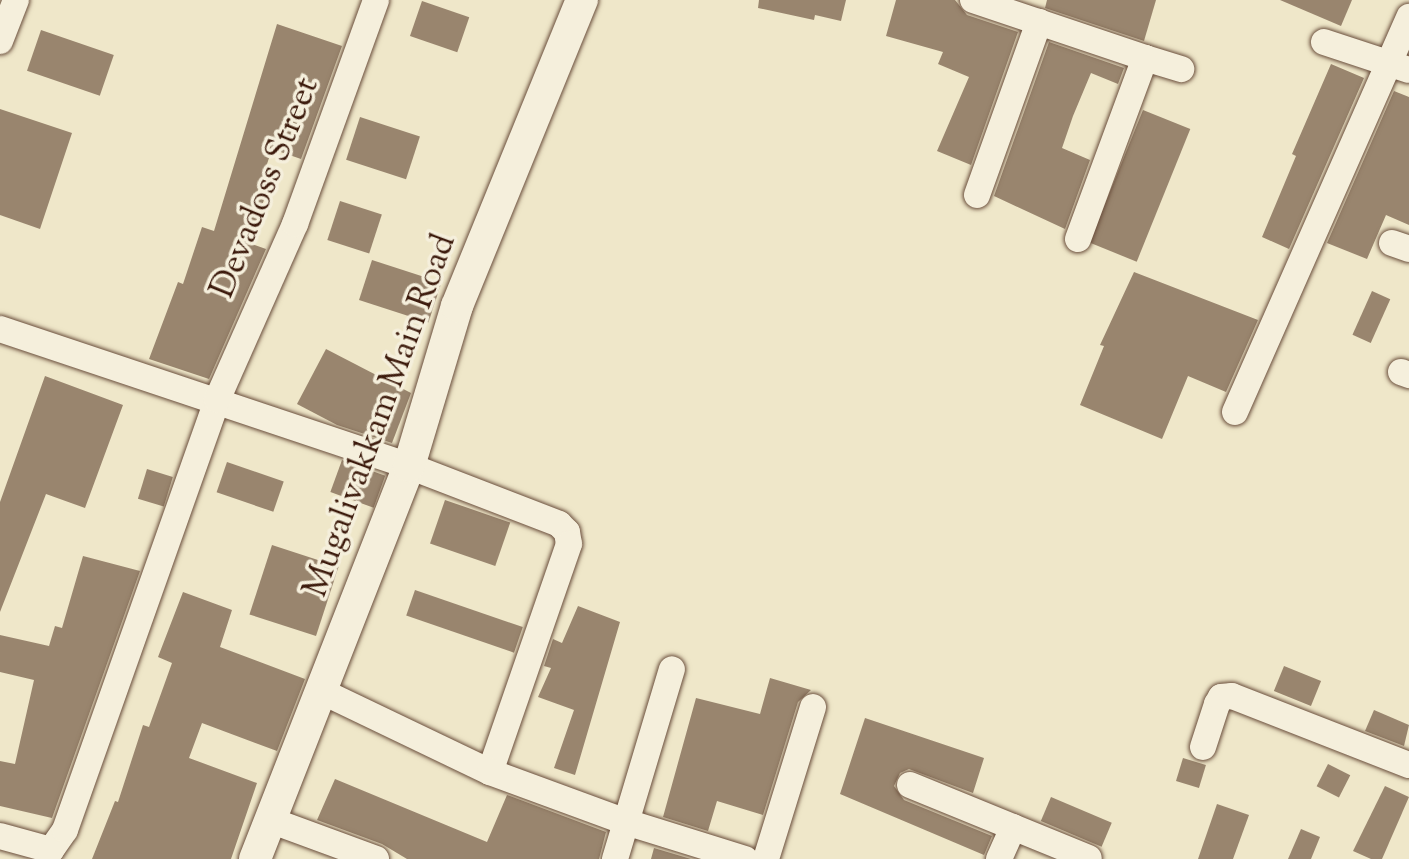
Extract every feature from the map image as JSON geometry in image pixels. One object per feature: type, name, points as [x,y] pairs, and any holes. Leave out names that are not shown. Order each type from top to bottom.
[{"type":"street","points":[[0,41],[16,0]]},
{"type":"street","name":"Devadoss Street","points":[[0,836],[51,850],[65,830],[217,400],[295,224],[376,0]]},
{"type":"street","name":"Mugalivakkam Main Road","points":[[255,859],[409,466],[457,306],[582,0]]},
{"type":"street","points":[[973,0],[1181,69]]},
{"type":"street","points":[[1235,412],[1399,66],[1409,17]]},
{"type":"street","points":[[977,195],[1039,22]]},
{"type":"street","points":[[1324,42],[1399,66]]},
{"type":"street","points":[[1078,239],[1145,58]]},
{"type":"street","points":[[0,329],[409,466],[559,524],[567,532],[569,544],[490,772]]},
{"type":"street","points":[[615,859],[672,669]]},
{"type":"street","points":[[321,691],[490,772],[626,822],[745,859]]},
{"type":"street","points":[[1203,747],[1217,704],[1221,697],[1232,696],[1409,765]]},
{"type":"street","points":[[766,859],[813,707]]},
{"type":"street","points":[[910,785],[1089,858]]},
{"type":"street","points":[[270,820],[376,859]]},
{"type":"street","points":[[999,859],[1013,827]]},
{"type":"building","points":[[759,0],[846,0],[841,21],[815,15],[814,20],[758,8]]},
{"type":"building","points":[[896,0],[955,0],[967,15],[1018,32],[971,165],[937,151],[969,77],[938,64],[943,52],[886,36]]},
{"type":"building","points":[[1047,0],[1156,0],[1144,41],[1045,8]]},
{"type":"building","points":[[1280,0],[1352,0],[1341,26]]},
{"type":"building","points":[[422,1],[469,17],[457,52],[410,36]]},
{"type":"building","points":[[277,24],[342,46],[301,159],[272,149],[257,194],[265,197],[249,243],[266,249],[209,379],[149,359],[178,282],[183,284],[202,227],[214,231]]},
{"type":"building","points":[[41,30],[114,55],[100,96],[27,71]]},
{"type":"building","points":[[1049,42],[1124,68],[1118,84],[1091,73],[1073,116],[1062,148],[1090,160],[1065,229],[994,196]]},
{"type":"building","points":[[1331,64],[1364,78],[1289,249],[1262,237],[1296,156],[1292,154]]},
{"type":"building","points":[[1394,91],[1409,97],[1409,225],[1386,215],[1367,259],[1327,243]]},
{"type":"building","points":[[0,109],[72,133],[40,229],[0,215]]},
{"type":"building","points":[[1143,110],[1190,129],[1137,262],[1089,243]]},
{"type":"building","points":[[360,117],[420,136],[406,179],[346,160]]},
{"type":"building","points":[[340,201],[382,215],[369,254],[327,240]]},
{"type":"building","points":[[372,260],[441,283],[428,323],[359,300]]},
{"type":"building","points":[[1134,272],[1258,320],[1226,392],[1188,376],[1162,439],[1080,405],[1104,346],[1100,345]]},
{"type":"building","points":[[1372,291],[1390,299],[1371,343],[1352,335]]},
{"type":"building","points":[[326,349],[411,393],[392,443],[337,425],[297,404]]},
{"type":"building","points":[[45,376],[123,405],[85,508],[46,494],[0,612],[0,502]]},
{"type":"building","points":[[342,460],[385,476],[374,508],[330,492]]},
{"type":"building","points":[[227,462],[284,482],[273,512],[217,492]]},
{"type":"building","points":[[147,469],[173,477],[164,507],[138,499]]},
{"type":"building","points":[[445,500],[510,522],[495,566],[430,543]]},
{"type":"building","points":[[272,545],[339,567],[316,636],[249,614]]},
{"type":"building","points":[[83,556],[140,571],[52,818],[0,806],[0,761],[15,764],[34,680],[0,672],[0,635],[49,646],[55,626],[62,628]]},
{"type":"building","points":[[415,590],[523,627],[514,653],[406,616]]},
{"type":"building","points":[[183,592],[232,610],[220,647],[305,679],[277,751],[202,723],[189,758],[257,783],[231,859],[92,859],[115,801],[118,802],[143,725],[149,727],[172,663],[158,657]]},
{"type":"building","points":[[578,606],[620,622],[575,775],[554,768],[574,710],[538,697],[551,668],[544,666],[553,639],[562,643]]},
{"type":"building","points":[[1284,666],[1321,681],[1311,706],[1274,691]]},
{"type":"building","points":[[770,678],[811,690],[798,702],[763,815],[717,801],[708,831],[663,817],[696,698],[760,714]]},
{"type":"building","points":[[1374,710],[1409,725],[1404,746],[1365,731]]},
{"type":"building","points":[[865,718],[984,758],[973,793],[909,769],[900,773],[894,786],[904,800],[992,836],[984,855],[840,794]]},
{"type":"building","points":[[1183,758],[1206,765],[1199,788],[1176,781]]},
{"type":"building","points":[[1328,764],[1350,775],[1339,798],[1317,786]]},
{"type":"building","points":[[335,779],[487,842],[507,795],[606,832],[599,859],[407,859],[382,844],[317,820]]},
{"type":"building","points":[[1385,786],[1409,797],[1382,859],[1371,859],[1353,851]]},
{"type":"building","points":[[1051,797],[1112,823],[1102,847],[1041,821]]},
{"type":"building","points":[[1217,804],[1249,815],[1233,859],[1198,859]]},
{"type":"building","points":[[1301,829],[1320,837],[1311,859],[1288,859]]},
{"type":"building","points":[[654,848],[691,859],[651,859]]}]
